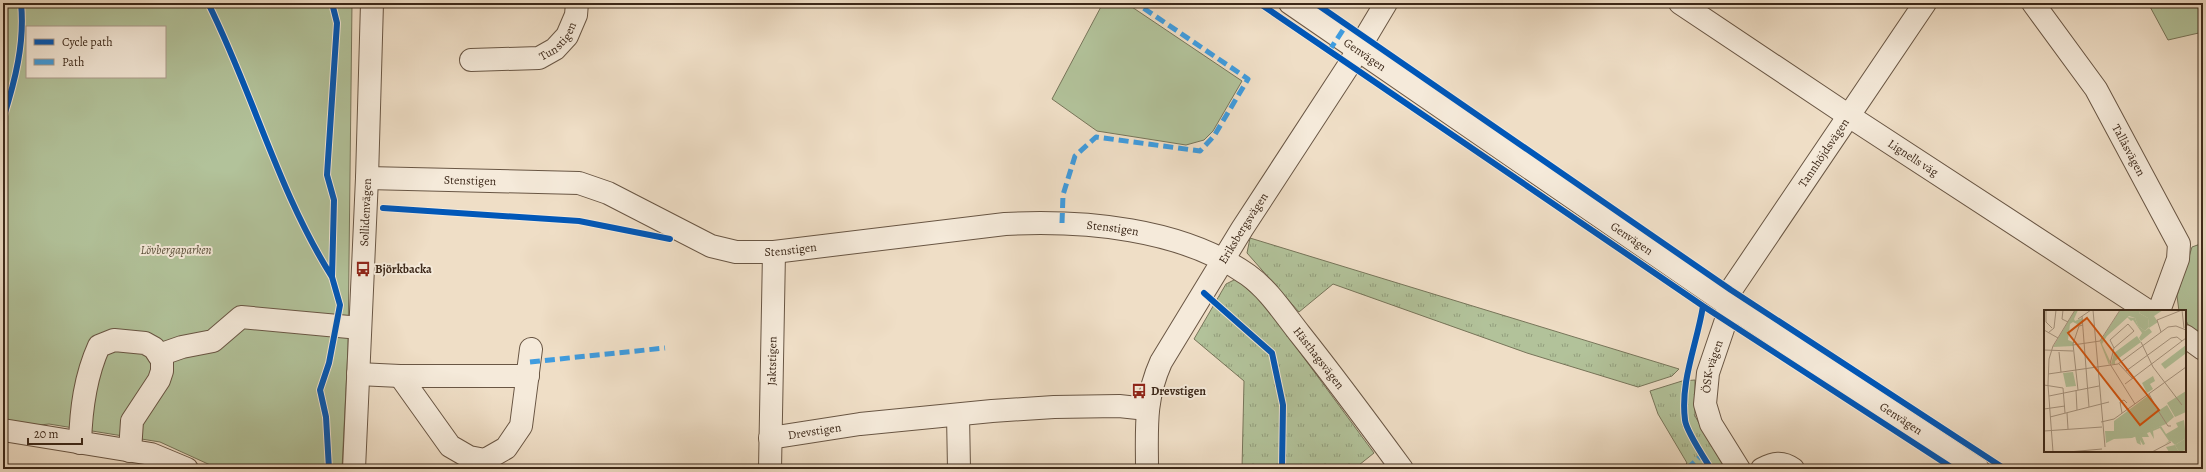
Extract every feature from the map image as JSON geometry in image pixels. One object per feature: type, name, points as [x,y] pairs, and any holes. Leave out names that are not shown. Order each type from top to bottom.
[{"type":"street","name":"Sollidenvägen","points":[[354,469],[367,178],[372,3]]},
{"type":"street","name":"Tunstigen","points":[[471,60],[539,58],[555,49],[567,36],[576,15],[577,3]]},
{"type":"street","name":"Genvägen","points":[[1290,3],[1727,304],[1978,469]]},
{"type":"street","name":"Eriksbergsvägen","points":[[1147,469],[1147,409],[1152,381],[1161,362],[1222,260],[1386,3]]},
{"type":"street","name":"Lignells väg","points":[[1680,3],[1849,116],[2146,310]]},
{"type":"street","name":"Tannhöjdsvägen","points":[[1727,304],[1731,290],[1925,3]]},
{"type":"street","name":"Tallåsvägen","points":[[2033,3],[2096,89],[2179,244],[2178,259],[2159,310]]},
{"type":"street","name":"Stenstigen","points":[[367,178],[579,183],[608,193],[711,246],[736,252],[774,252],[1004,224],[1062,223],[1088,224],[1168,238],[1222,260]]},
{"type":"street","name":"Jaktstigen","points":[[770,469],[774,252]]},
{"type":"street","name":"Hästhagsvägen","points":[[1222,260],[1249,276],[1271,298],[1339,383],[1402,469]]},
{"type":"street","name":"ÖSK-vägen","points":[[1727,304],[1726,320],[1708,373],[1705,404],[1710,424],[1739,469]]},
{"type":"street","points":[[159,355],[182,347],[213,341],[241,317],[360,328]]},
{"type":"street","points":[[2186,337],[2203,349]]},
{"type":"street","points":[[80,443],[81,408],[92,361],[99,346],[114,340],[145,343],[154,348],[159,355],[162,360],[162,370],[159,380],[132,421],[130,451]]},
{"type":"street","points":[[400,376],[450,446],[469,457],[485,460],[506,448],[521,426],[531,349]]},
{"type":"street","points":[[358,374],[400,376],[528,376]]},
{"type":"street","name":"Drevstigen","points":[[770,438],[860,424],[1054,407],[1119,406],[1147,409]]},
{"type":"street","points":[[958,415],[959,469]]},
{"type":"street","points":[[3,430],[151,454],[187,469]]},
{"type":"street","points":[[1762,469],[1772,464],[1784,463],[1793,469]]},
{"type":"green space","name":"Lövbergaparken","points":[[3,3],[352,3],[348,348],[342,469],[219,469],[160,442],[49,424],[3,429]]},
{"type":"green space","points":[[1103,3],[1126,3],[1242,81],[1213,131],[1204,140],[1186,145],[1097,131],[1052,99]]},
{"type":"green space","points":[[2148,3],[2203,3],[2203,32],[2168,40]]},
{"type":"green space","points":[[1250,238],[1679,369],[1672,376],[1638,387],[1527,353],[1333,284],[1299,312],[1247,253]]},
{"type":"green space","points":[[2203,243],[2203,337],[2192,329],[2186,321],[2186,310],[2179,310],[2177,296],[2192,247]]},
{"type":"green space","points":[[1236,279],[1265,305],[1374,453],[1354,469],[1242,469],[1244,381],[1194,339],[1226,284]]},
{"type":"green space","points":[[1695,380],[1695,416],[1725,469],[1681,469],[1687,463],[1658,414],[1650,391],[1682,381]]},
{"type":"marked path","points":[[1062,223],[1063,195],[1075,156],[1096,137],[1200,151],[1214,136],[1248,79],[1136,3]]},
{"type":"marked path","points":[[1329,51],[1347,24]]},
{"type":"marked path","points":[[3,180],[5,196],[5,268],[3,280]]},
{"type":"marked path","points":[[530,362],[665,348]]},
{"type":"marked path","points":[[1687,469],[1702,455]]},
{"type":"cycle path","points":[[3,119],[18,62],[22,33],[21,3]]},
{"type":"cycle path","points":[[208,3],[239,72],[296,211],[332,277]]},
{"type":"cycle path","points":[[329,469],[326,417],[320,390],[329,363],[340,305],[332,277],[334,200],[327,175],[337,23],[332,3]]},
{"type":"cycle path","points":[[1259,3],[1703,306],[1687,377],[1684,405],[1686,425],[1711,469]]},
{"type":"cycle path","points":[[1315,3],[1731,290],[2005,469]]},
{"type":"cycle path","points":[[383,208],[579,221],[670,239]]},
{"type":"cycle path","points":[[1204,293],[1272,353],[1283,405],[1282,469]]},
{"type":"cycle path","points":[[1703,306],[1954,469]]},
{"type":"place","name":"Björkbacka","points":[[363,269]]},
{"type":"place","name":"Drevstigen","points":[[1139,391]]}]
